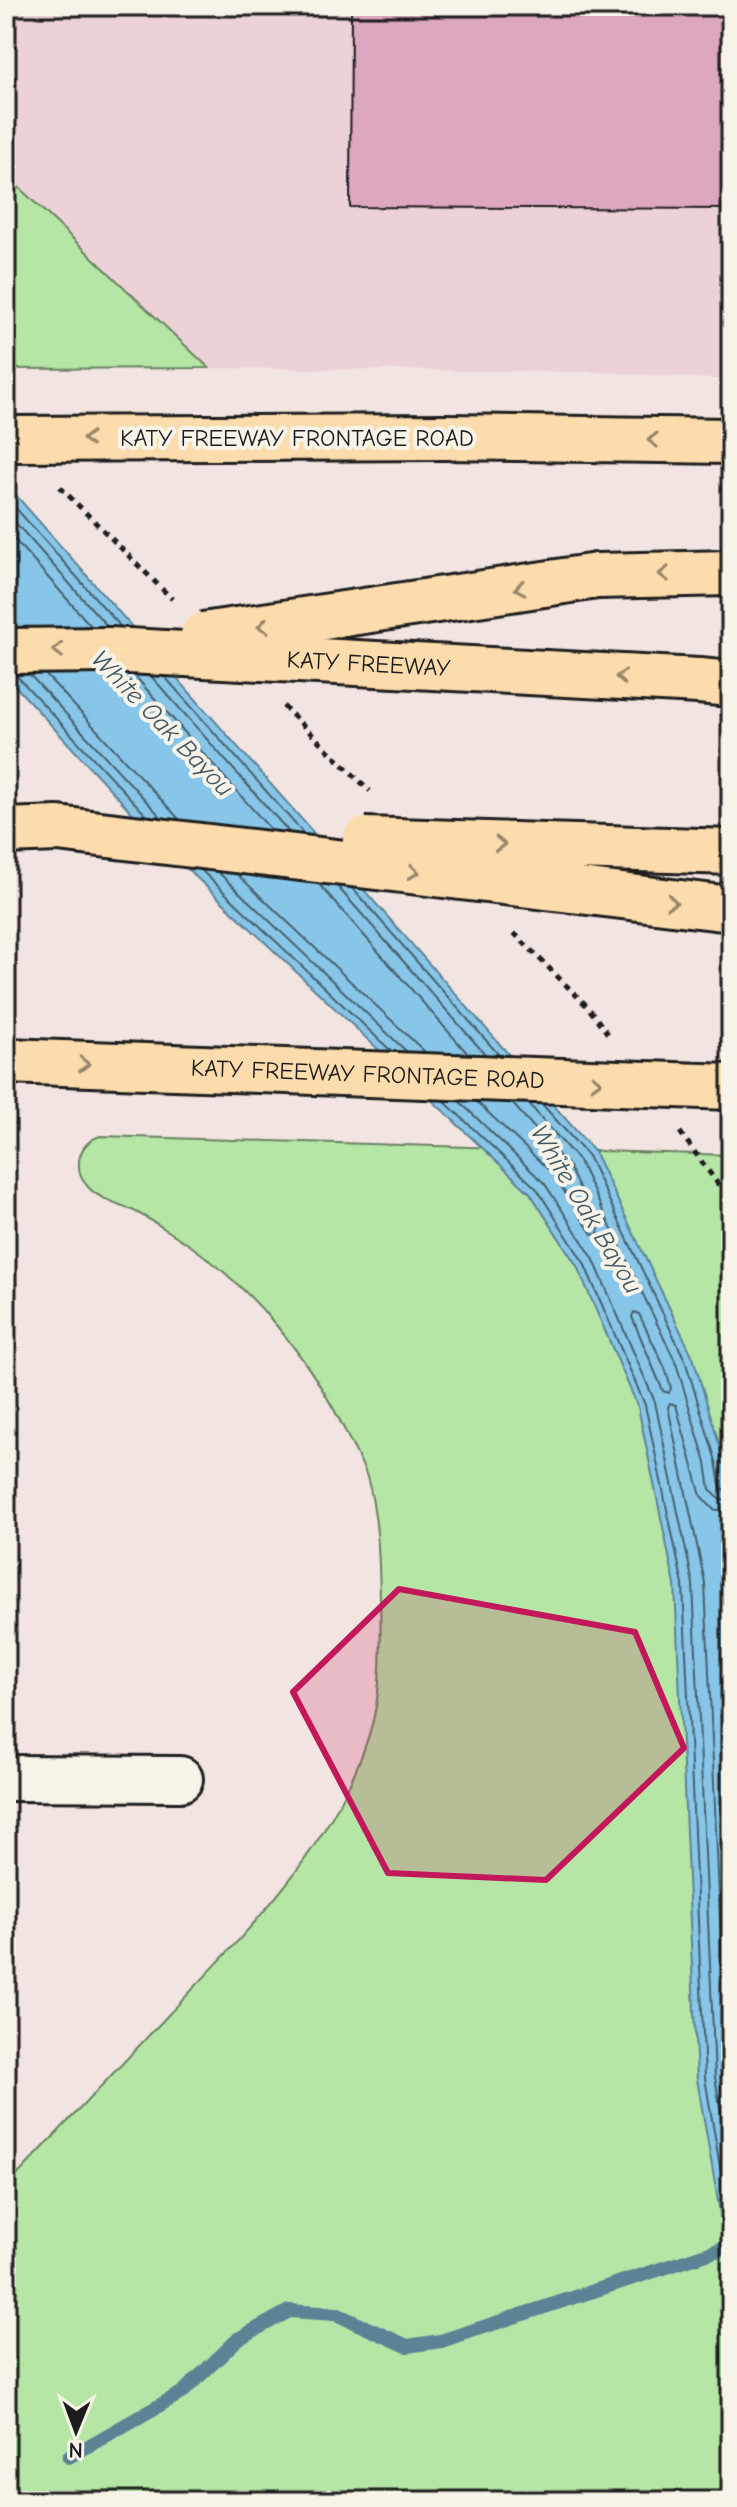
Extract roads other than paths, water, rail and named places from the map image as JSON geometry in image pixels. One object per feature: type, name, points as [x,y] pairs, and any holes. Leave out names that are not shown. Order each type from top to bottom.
[{"type":"main road","name":"KATY FREEWAY FRONTAGE ROAD","points":[[6,439],[446,437],[731,441]]},
{"type":"main road","points":[[109,650],[597,576],[731,573]]},
{"type":"main road","name":"KATY FREEWAY","points":[[6,651],[109,650],[715,682]]},
{"type":"main road","points":[[6,831],[58,829],[731,852]]},
{"type":"main road","points":[[58,829],[731,909]]},
{"type":"main road","name":"KATY FREEWAY FRONTAGE ROAD","points":[[6,1061],[731,1087]]},
{"type":"lane","points":[[6,1778],[180,1779]]},
{"type":"water","name":"White Oak Bayou","points":[[6,484],[594,1151],[693,1357],[724,1460],[731,1510],[731,2257],[725,2242],[697,2079],[675,1585],[638,1407],[577,1266],[530,1193],[158,841],[6,676]]},
{"type":"waterway","points":[[69,2457],[183,2392],[238,2339],[289,2311],[336,2314],[407,2346],[441,2341],[731,2246]]}]
